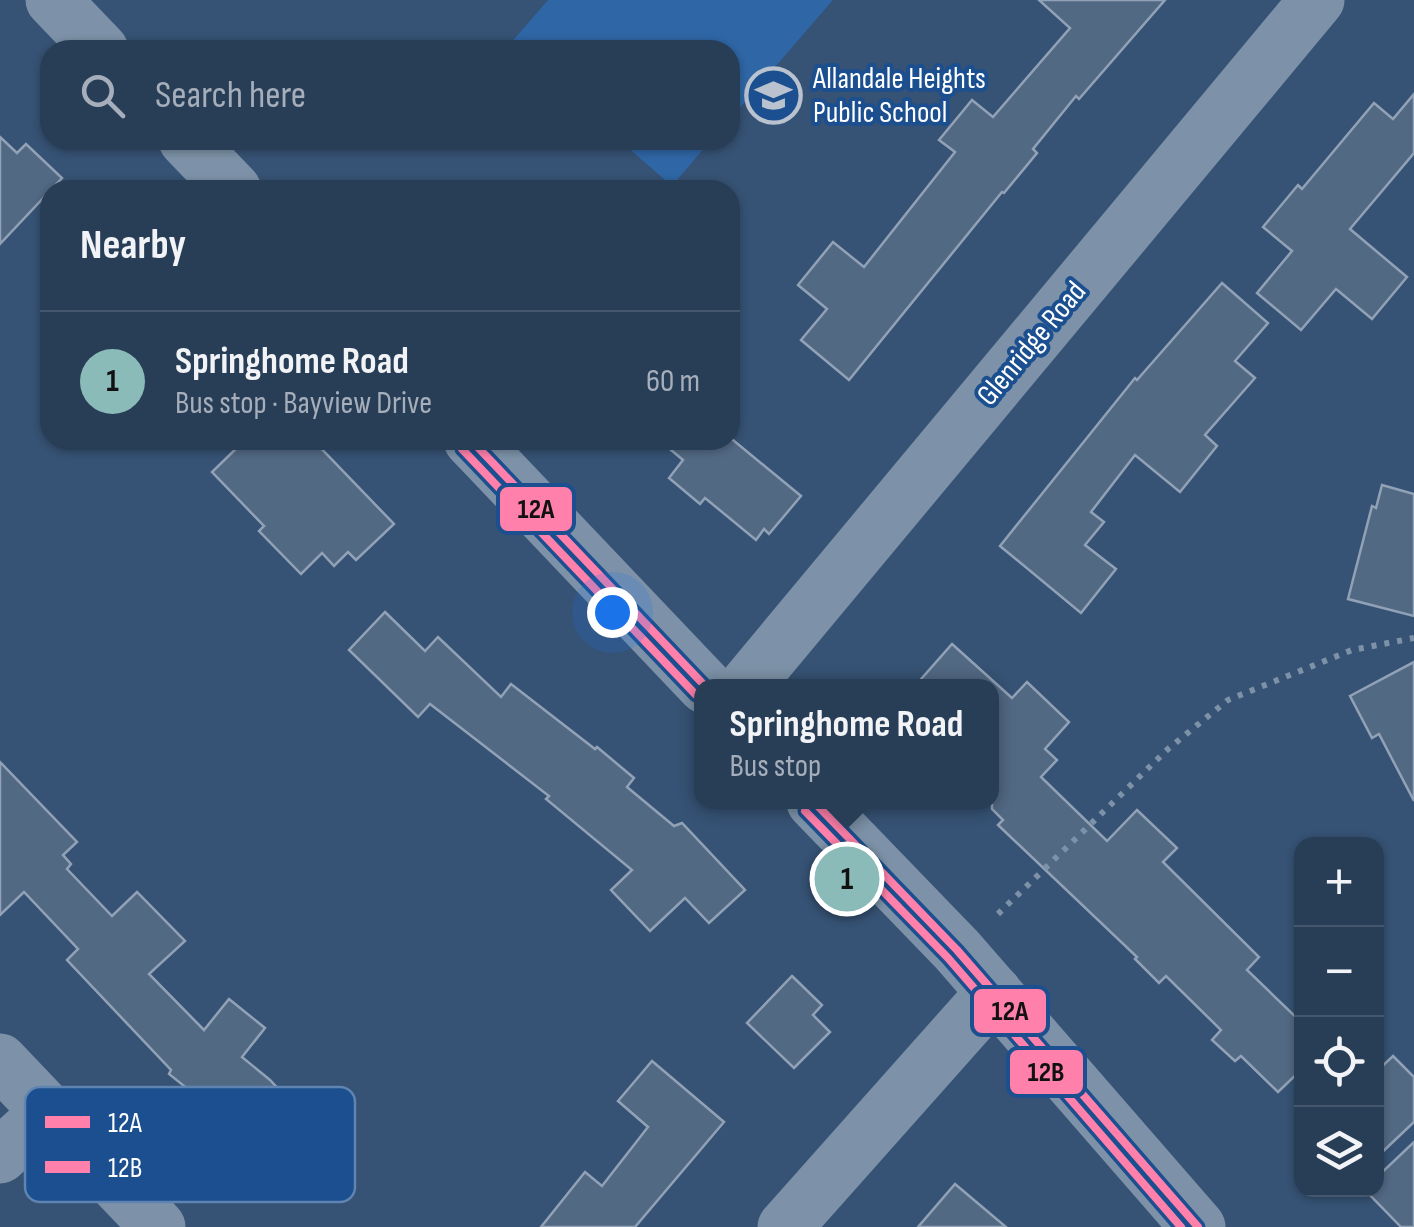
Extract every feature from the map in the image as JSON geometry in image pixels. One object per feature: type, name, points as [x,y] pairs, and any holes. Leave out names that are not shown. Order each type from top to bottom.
[{"type":"street","name":"Glenridge Road","points":[[752,679],[1317,0]]},
{"type":"street","points":[[196,150],[224,180]]},
{"type":"street","points":[[481,450],[698,679]]},
{"type":"street","points":[[821,809],[994,992],[1198,1227]]},
{"type":"street","points":[[785,1227],[994,992]]},
{"type":"street","points":[[0,1061],[25,1088]]},
{"type":"street","points":[[0,1156],[25,1133]]},
{"type":"street","points":[[134,1202],[158,1227]]},
{"type":"path","points":[[998,914],[1168,749],[1228,700],[1352,650],[1414,638]]},
{"type":"shaded area","points":[[548,0],[833,0],[740,107],[740,40],[513,40]]},
{"type":"shaded area","points":[[631,150],[703,150],[677,180],[665,180]]},
{"type":"building","points":[[1039,0],[1165,0],[1079,99],[1076,96],[1033,149],[1037,153],[849,380],[801,340],[827,309],[798,285],[833,242],[864,267],[955,152],[939,140],[972,100],[993,117],[1070,28]]},
{"type":"building","points":[[1414,94],[1414,153],[1350,229],[1407,277],[1372,319],[1336,289],[1301,330],[1257,293],[1292,251],[1263,227],[1298,185],[1302,189],[1374,103],[1393,119]]},
{"type":"building","points":[[0,137],[17,153],[26,144],[62,178],[40,180],[40,201],[0,244]]},
{"type":"building","points":[[1222,283],[1268,323],[1235,361],[1255,378],[1205,435],[1217,446],[1180,492],[1135,455],[1091,512],[1104,522],[1085,545],[1116,569],[1081,613],[1000,546],[1135,378]]},
{"type":"building","points":[[740,446],[801,496],[769,534],[764,529],[756,540],[705,498],[700,504],[669,478],[683,460],[671,450],[740,450]]},
{"type":"building","points":[[235,450],[323,450],[394,524],[356,560],[348,552],[334,566],[322,553],[301,574],[259,531],[264,526],[212,472]]},
{"type":"building","points":[[1382,485],[1414,494],[1414,616],[1348,599],[1372,506],[1376,508]]},
{"type":"building","points":[[385,612],[425,651],[438,637],[501,697],[511,684],[597,747],[634,778],[627,787],[674,826],[682,823],[745,890],[709,923],[685,898],[650,931],[611,890],[632,870],[546,799],[549,796],[430,704],[418,717],[349,650]]},
{"type":"building","points":[[952,644],[991,679],[921,679]]},
{"type":"building","points":[[1414,662],[1414,801],[1379,734],[1372,738],[1350,696]]},
{"type":"building","points":[[1027,682],[1069,722],[1045,749],[1057,760],[1041,777],[1107,841],[1137,810],[1177,848],[1163,862],[1259,957],[1247,970],[1294,1015],[1294,1077],[1278,1092],[1241,1056],[1235,1061],[1212,1040],[1221,1030],[1166,976],[1159,983],[1137,957],[998,825],[1003,820],[992,809],[999,809],[999,686],[1012,698]]},
{"type":"building","points":[[0,762],[77,842],[63,855],[71,864],[67,869],[112,916],[137,892],[185,941],[149,974],[204,1030],[229,999],[265,1028],[242,1057],[276,1087],[185,1087],[169,1074],[171,1070],[67,960],[78,949],[24,892],[0,915]]},
{"type":"building","points":[[792,976],[822,1005],[813,1015],[830,1032],[794,1068],[747,1023]]},
{"type":"building","points":[[1393,1056],[1414,1077],[1414,1122],[1384,1150],[1384,1107],[1384,1064]]},
{"type":"building","points":[[652,1061],[724,1122],[635,1227],[541,1227],[585,1172],[602,1186],[648,1127],[618,1101]]},
{"type":"building","points":[[1414,1142],[1414,1227],[1401,1227],[1372,1197],[1384,1197],[1384,1170]]},
{"type":"building","points":[[955,1184],[1006,1227],[918,1227]]},
{"type":"transit line","name":"12B","points":[[463,450],[694,693]]},
{"type":"transit line","name":"12A","points":[[481,450],[698,679]]},
{"type":"transit line","name":"12A","points":[[821,809],[957,950],[1198,1227]]},
{"type":"transit line","name":"12B","points":[[805,811],[948,958],[1181,1227]]},
{"type":"place","name":"Allandale Heights Public School","points":[[774,95]]},
{"type":"place","name":"Springhome Road","points":[[847,879]]}]
